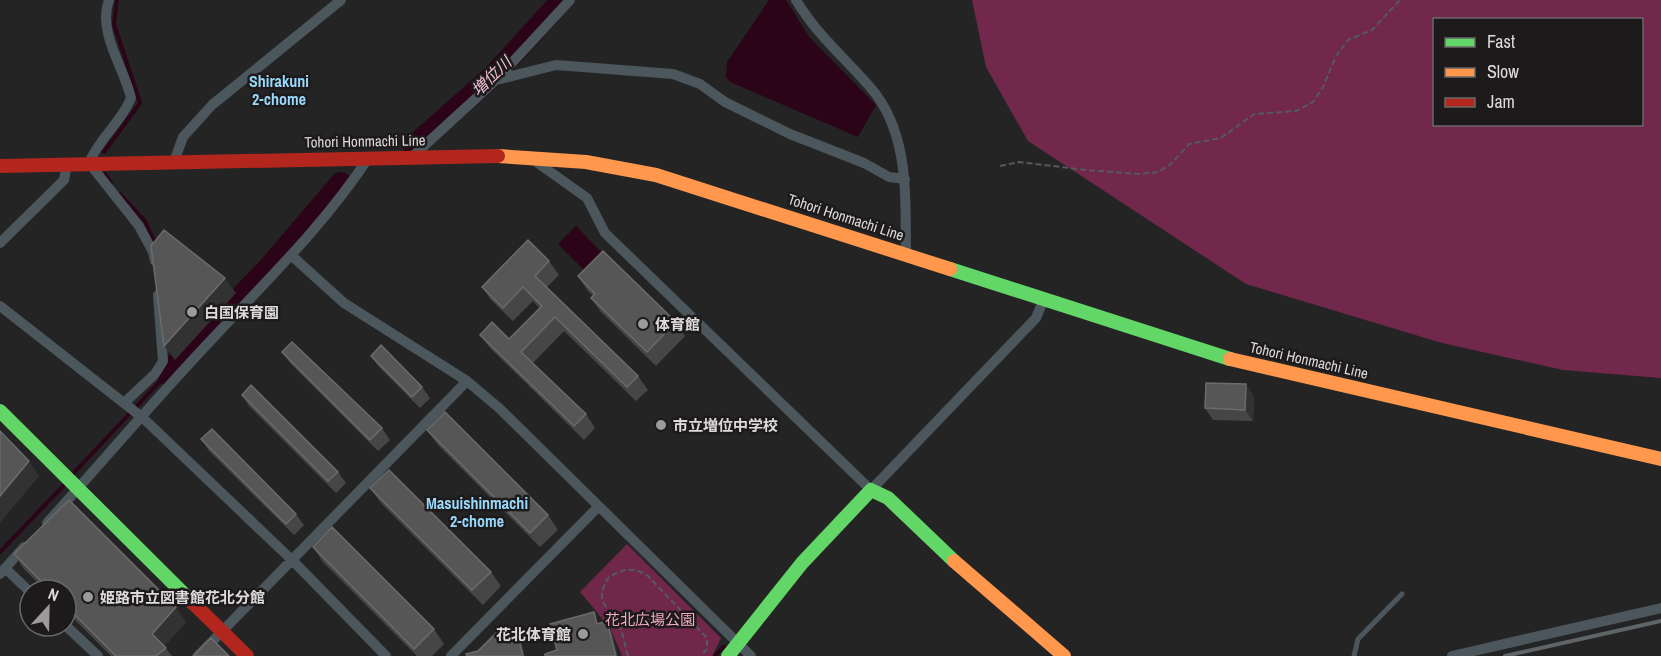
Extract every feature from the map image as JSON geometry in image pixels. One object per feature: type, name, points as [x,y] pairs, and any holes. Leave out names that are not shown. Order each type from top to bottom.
[{"type":"main road","name":"Tohori Honmachi Line","points":[[0,166],[175,159],[528,155],[626,167],[1235,360],[1661,459]]},
{"type":"main road","points":[[0,411],[247,656]]},
{"type":"main road","points":[[728,656],[802,563],[871,490],[888,498],[949,557],[1064,656]]},
{"type":"street","points":[[109,0],[105,16],[107,32],[131,98],[120,120],[94,150],[89,163],[143,232],[153,252],[164,360],[155,374],[125,402]]},
{"type":"street","points":[[175,159],[183,137],[212,105],[341,0]]},
{"type":"street","points":[[413,156],[496,80],[570,0]]},
{"type":"street","points":[[796,0],[819,34],[885,107],[897,133],[905,179],[906,254]]},
{"type":"street","points":[[496,80],[556,65],[674,74],[700,84],[724,102],[790,134],[864,163],[889,177],[905,179]]},
{"type":"street","points":[[528,155],[587,198],[605,233],[871,490],[1036,318],[1044,299]]},
{"type":"street","points":[[37,533],[214,337],[292,256],[351,185],[369,157]]},
{"type":"street","points":[[0,243],[64,180],[68,164]]},
{"type":"street","points":[[292,256],[344,303],[467,381],[499,408],[751,656]]},
{"type":"street","points":[[0,306],[143,418],[292,561],[386,656]]},
{"type":"street","points":[[198,656],[467,381]]},
{"type":"street","points":[[451,656],[598,507]]},
{"type":"street","points":[[18,583],[3,571],[29,542]]},
{"type":"street","points":[[1452,656],[1661,608]]},
{"type":"street","points":[[78,637],[98,656]]},
{"type":"lane","points":[[1354,656],[1358,639],[1402,594]]},
{"type":"path","points":[[999,166],[1019,162],[1139,174],[1158,172],[1171,164],[1189,144],[1221,138],[1254,114],[1296,111],[1313,102],[1323,87],[1336,56],[1348,40],[1372,30],[1391,13],[1400,0]]},
{"type":"path","points":[[628,656],[621,628],[606,610],[602,594],[609,577],[628,568],[648,576],[707,638],[707,649],[702,656]]},
{"type":"green space","name":"花北広場公園","points":[[627,544],[721,638],[712,656],[622,656],[610,630],[580,592]]},
{"type":"shaded area","points":[[769,0],[786,0],[809,37],[876,105],[858,137],[730,82],[726,77],[727,62]]},
{"type":"shaded area","points":[[972,0],[1661,0],[1661,378],[1563,370],[1442,343],[1246,284],[1028,141],[986,67]]},
{"type":"shaded area","points":[[576,226],[607,258],[589,275],[558,244]]},
{"type":"building","points":[[164,230],[225,278],[164,346],[151,246]]},
{"type":"building","points":[[528,240],[549,261],[535,276],[638,376],[627,387],[555,317],[521,352],[586,414],[574,426],[480,335],[492,322],[509,339],[542,306],[523,287],[503,308],[482,287]]},
{"type":"building","points":[[603,251],[676,322],[647,352],[591,298],[595,294],[578,276]]},
{"type":"building","points":[[292,342],[382,428],[370,440],[282,352]]},
{"type":"building","points":[[381,345],[422,387],[412,397],[371,356]]},
{"type":"building","points":[[1206,383],[1246,384],[1245,410],[1205,408]]},
{"type":"building","points":[[251,385],[338,472],[328,481],[242,395]]},
{"type":"building","points":[[445,412],[548,515],[530,533],[427,430]]},
{"type":"building","points":[[212,429],[296,514],[286,524],[201,439]]},
{"type":"building","points":[[0,431],[29,461],[0,496]]},
{"type":"building","points":[[389,470],[491,572],[472,590],[370,488]]},
{"type":"building","points":[[69,500],[176,607],[152,634],[166,648],[156,656],[116,656],[78,618],[78,578],[38,578],[14,554]]},
{"type":"building","points":[[332,527],[434,629],[414,649],[313,547]]},
{"type":"building","name":"花北体育館","points":[[594,612],[597,624],[607,621],[616,656],[545,656],[557,650],[550,624]]},
{"type":"building","points":[[503,626],[509,632],[517,630],[523,656],[467,656],[466,654],[478,651]]},
{"type":"building","points":[[211,638],[229,656],[193,656]]},
{"type":"waterway","points":[[104,152],[140,103],[114,24],[117,0]]},
{"type":"waterway","name":"増位川","points":[[414,146],[494,75],[562,0]]},
{"type":"waterway","points":[[105,174],[111,183]]},
{"type":"waterway","points":[[167,374],[271,265],[341,183]]},
{"type":"waterway","points":[[120,194],[145,221],[156,246]]},
{"type":"waterway","points":[[71,476],[167,374],[172,360],[171,351]]},
{"type":"waterway","points":[[0,552],[67,482]]},
{"type":"waterway","points":[[715,656],[723,647],[729,648]]},
{"type":"railway","points":[[1505,656],[1661,621]]},
{"type":"traffic: fast","points":[[950,269],[1230,359]]},
{"type":"traffic: fast","points":[[0,411],[193,603]]},
{"type":"traffic: fast","points":[[728,656],[802,563],[871,490],[888,498],[954,561]]},
{"type":"traffic: slow","points":[[498,156],[586,162],[656,175],[950,269]]},
{"type":"traffic: slow","points":[[1230,359],[1661,459]]},
{"type":"traffic: slow","points":[[954,561],[1064,656]]},
{"type":"traffic: jam","points":[[0,166],[498,156]]},
{"type":"traffic: jam","points":[[193,603],[247,656]]},
{"type":"place","name":"白国保育園","points":[[192,312]]},
{"type":"place","name":"体育館","points":[[643,324]]},
{"type":"place","name":"市立増位中学校","points":[[661,425]]},
{"type":"place","name":"姫路市立図書館花北分館","points":[[88,597]]},
{"type":"place","name":"花北体育館","points":[[583,634]]},
{"type":"district","name":"Shirakuni 2-chome","points":[[279,90]]},
{"type":"district","name":"Masuishinmachi 2-chome","points":[[477,512]]}]
